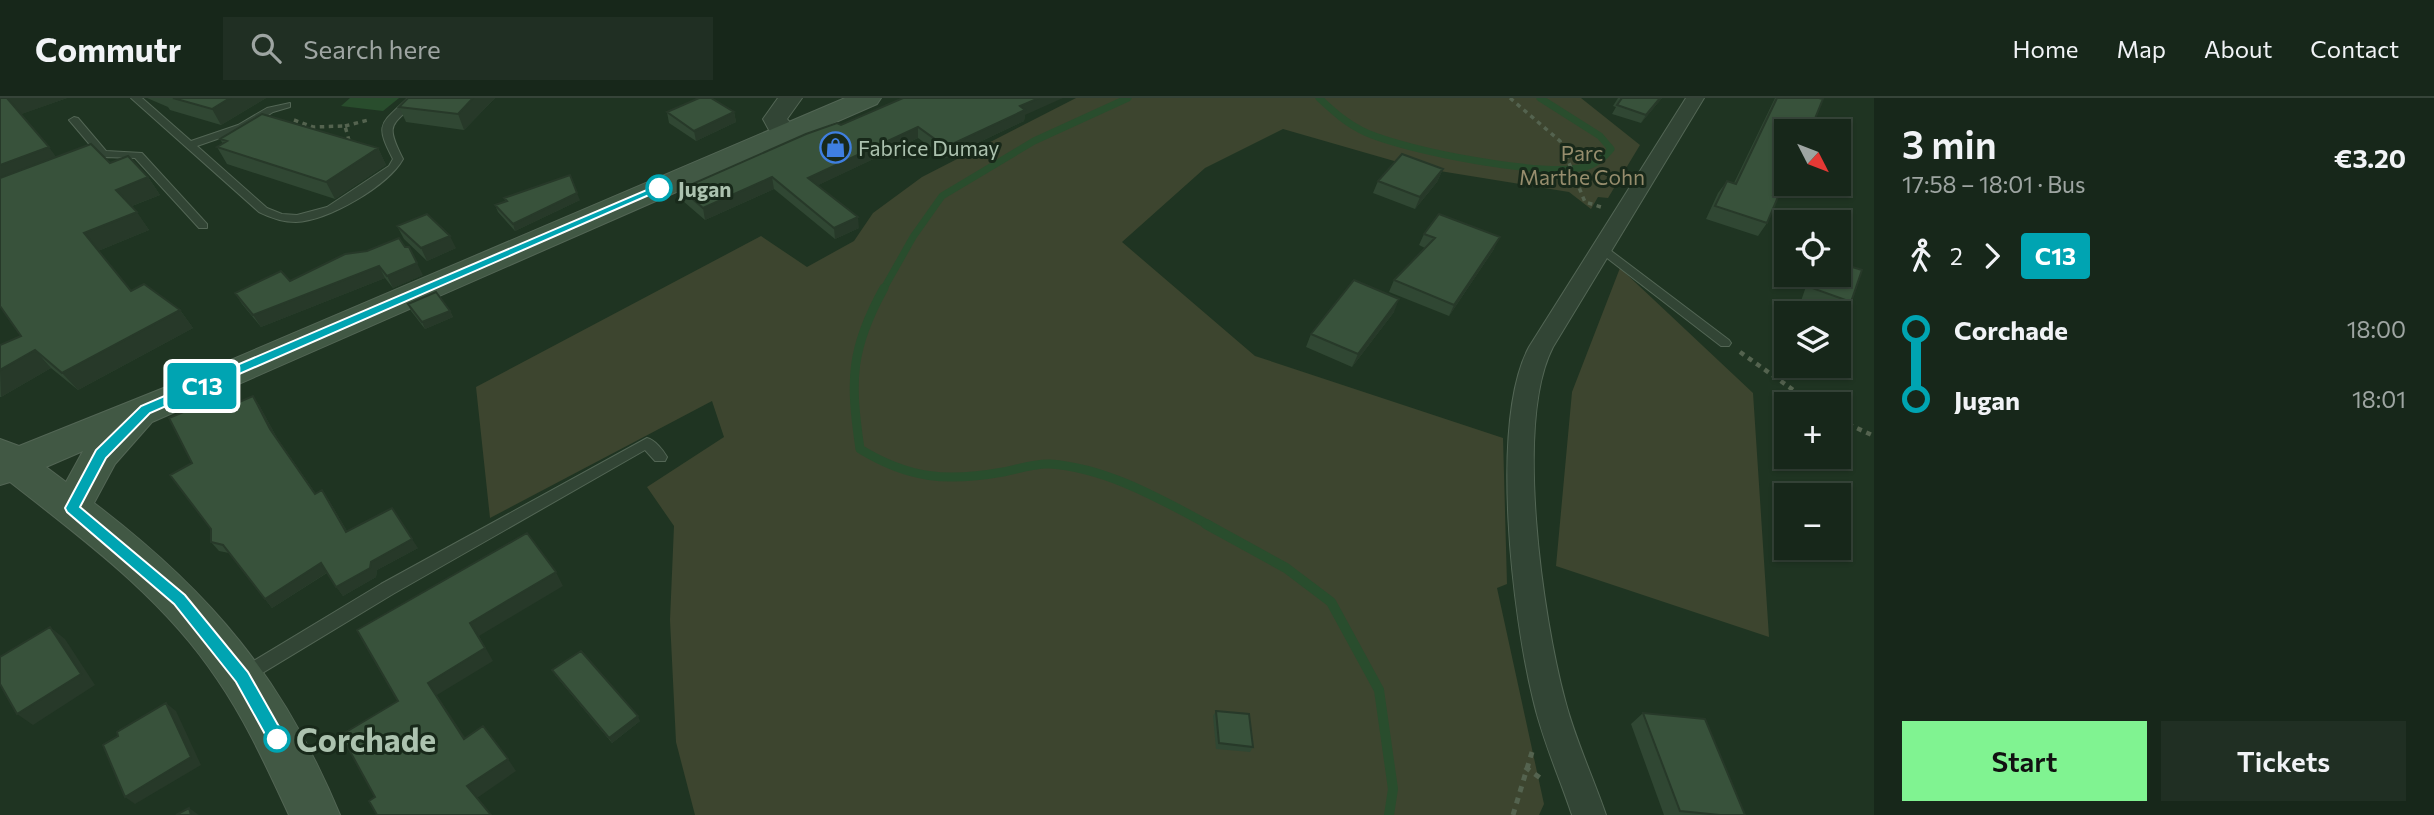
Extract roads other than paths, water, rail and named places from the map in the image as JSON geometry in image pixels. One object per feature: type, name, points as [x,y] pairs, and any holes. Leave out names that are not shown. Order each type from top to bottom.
[{"type":"main road","points":[[5,462],[146,410],[788,133],[813,108],[868,98]]},
{"type":"main road","points":[[72,508],[101,454],[146,410]]},
{"type":"main road","points":[[5,462],[72,508],[179,600],[242,677],[315,815]]},
{"type":"street","points":[[788,133],[777,125],[775,119],[790,98]]},
{"type":"street","points":[[1589,815],[1545,686],[1524,554],[1523,444],[1528,384],[1536,356],[1695,98]]},
{"type":"lane","points":[[136,98],[272,216],[288,219],[310,216],[343,203],[393,168],[398,159],[386,136],[388,123],[414,98]]},
{"type":"lane","points":[[191,145],[242,127],[270,110],[287,105]]},
{"type":"lane","points":[[74,120],[103,154]]},
{"type":"lane","points":[[77,164],[103,154],[138,155],[203,226]]},
{"type":"lane","points":[[1602,248],[1725,343]]},
{"type":"lane","points":[[242,677],[387,589],[647,443],[660,457]]},
{"type":"waterway","points":[[883,290],[913,237],[942,196],[1034,141],[1128,98]]},
{"type":"waterway","points":[[1319,98],[1347,122],[1367,133],[1413,147],[1475,160],[1565,169],[1593,164],[1611,149],[1600,136],[1540,98]]},
{"type":"waterway","points":[[883,290],[864,329],[856,366],[854,384],[860,449],[895,467],[929,476],[964,477],[1045,464],[1071,467],[1133,486],[1209,525]]},
{"type":"waterway","points":[[1206,524],[1286,568],[1331,602],[1379,690],[1393,789],[1389,815]]},
{"type":"place","name":"Fabrice Dumay","points":[[835,147]]},
{"type":"place","name":"Jugan","points":[[659,188]]},
{"type":"place","name":"Corchade","points":[[277,739]]},
{"type":"park label","name":"Parc Marthe Cohn","points":[[1582,164]]}]
